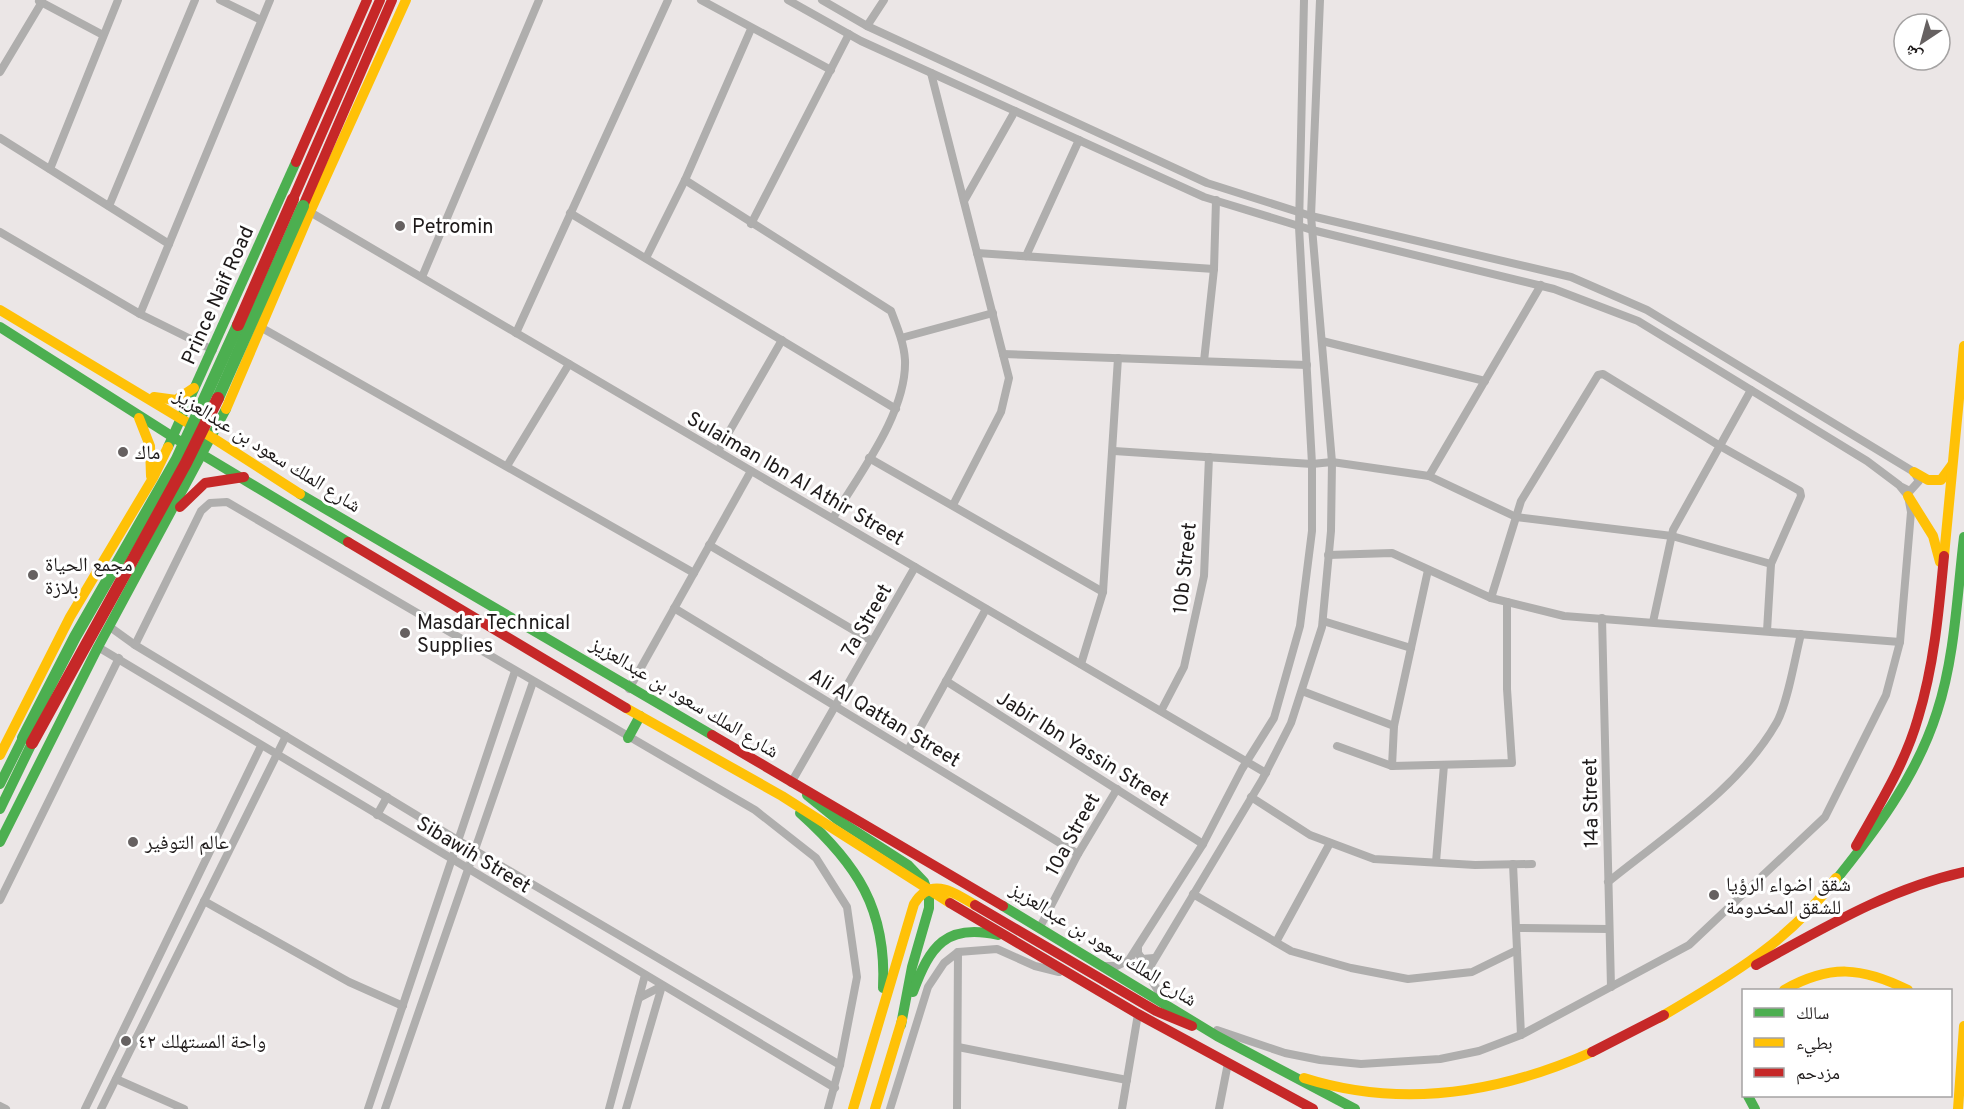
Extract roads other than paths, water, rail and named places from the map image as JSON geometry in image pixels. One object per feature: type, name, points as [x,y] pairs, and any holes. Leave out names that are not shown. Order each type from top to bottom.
[{"type":"main road","name":"Prince Naif Road","points":[[0,755],[70,617],[151,481],[182,420],[367,0]]},
{"type":"main road","points":[[0,842],[98,646],[213,438],[234,394],[262,328],[302,205],[380,0]]},
{"type":"main road","points":[[0,784],[28,741],[85,641],[210,414],[392,0]]},
{"type":"main road","points":[[302,205],[406,0]]},
{"type":"main road","name":"شارع الملك سعود بن عبدالعزيز","points":[[0,310],[213,438],[277,481],[1106,966],[1210,1034],[1301,1084],[1355,1109]]},
{"type":"main road","name":"شارع الملك سعود بن عبدالعزيز","points":[[0,327],[173,437],[244,477],[640,716],[782,796],[927,890],[1138,1014],[1309,1107]]},
{"type":"main road","points":[[1831,886],[1890,787],[1918,720],[1931,659],[1942,578],[1964,346]]},
{"type":"main road","points":[[135,391],[167,401],[177,401],[186,397],[200,380]]},
{"type":"main road","points":[[234,394],[225,433],[227,440],[277,481]]},
{"type":"main road","points":[[135,413],[147,429],[153,449],[151,481]]},
{"type":"main road","points":[[1914,472],[1928,480],[1941,480],[1953,461]]},
{"type":"main road","points":[[166,524],[195,490],[205,483],[244,477]]},
{"type":"main road","points":[[1908,496],[1933,536],[1939,554],[1942,578]]},
{"type":"main road","points":[[1659,1018],[1748,964],[1780,939],[1831,886],[1860,851],[1885,815],[1914,763],[1936,714],[1946,674],[1964,537]]},
{"type":"main road","points":[[628,738],[640,716]]},
{"type":"main road","points":[[0,809],[28,741]]},
{"type":"main road","points":[[791,783],[838,820],[908,865],[919,875],[927,890],[929,908],[912,967],[901,1025]]},
{"type":"main road","points":[[782,796],[840,849],[868,894],[879,928],[884,955],[879,1018]]},
{"type":"main road","points":[[1244,1052],[1309,1080],[1343,1090],[1408,1103],[1446,1103],[1483,1098],[1527,1085],[1562,1070],[1884,896],[1941,876],[1964,872]]},
{"type":"main road","points":[[853,1109],[911,910],[918,896],[927,890],[942,887],[949,890],[1156,1011],[1210,1034]]},
{"type":"main road","points":[[875,1109],[920,971],[941,940],[970,930],[982,930],[1012,940]]},
{"type":"main road","points":[[1786,989],[1819,974],[1860,970],[1886,978],[1906,989]]},
{"type":"main road","points":[[1958,1109],[1964,1026]]},
{"type":"street","points":[[50,169],[118,0]]},
{"type":"street","points":[[109,206],[195,0]]},
{"type":"street","points":[[220,0],[261,20]]},
{"type":"street","points":[[140,314],[270,0]]},
{"type":"street","points":[[422,277],[539,0]]},
{"type":"street","points":[[516,333],[668,0]]},
{"type":"street","points":[[701,0],[751,29],[831,70]]},
{"type":"street","points":[[788,0],[849,34],[931,73],[1216,200],[1299,227],[1541,285],[1638,321],[1867,461],[1899,485],[1910,491],[1919,481],[1914,472],[1647,310],[1571,277],[1311,216],[1207,183],[867,26],[822,0]]},
{"type":"street","points":[[867,26],[884,0]]},
{"type":"street","points":[[1106,966],[1124,964],[1138,948],[1203,844],[1247,761],[1274,718],[1300,626],[1312,531],[1312,464],[1299,227],[1304,0]]},
{"type":"street","points":[[1166,1004],[1149,973],[1154,958],[1266,773],[1291,723],[1323,621],[1332,462],[1311,216],[1320,0]]},
{"type":"street","points":[[0,72],[40,1],[103,34]]},
{"type":"street","points":[[646,258],[685,180],[751,29]]},
{"type":"street","points":[[752,224],[849,34]]},
{"type":"street","points":[[931,73],[1009,378],[1001,412],[953,505]]},
{"type":"street","points":[[964,201],[1015,111]]},
{"type":"street","points":[[0,138],[169,244]]},
{"type":"street","points":[[1026,256],[1079,140]]},
{"type":"street","points":[[685,180],[891,311],[901,338],[905,360],[904,383],[896,409],[832,518]]},
{"type":"street","points":[[1204,361],[1214,269],[1216,200]]},
{"type":"street","name":"Sulaiman Ibn Al Athir Street","points":[[302,205],[1266,773]]},
{"type":"street","points":[[570,213],[896,409]]},
{"type":"street","points":[[0,232],[140,314],[213,350]]},
{"type":"street","points":[[977,253],[1214,269]]},
{"type":"street","points":[[1429,476],[1541,285]]},
{"type":"street","points":[[901,338],[993,313]]},
{"type":"street","points":[[262,328],[693,573]]},
{"type":"street","points":[[718,451],[782,340]]},
{"type":"street","points":[[1322,341],[1485,381]]},
{"type":"street","points":[[1003,354],[1307,365]]},
{"type":"street","points":[[1081,664],[1103,592],[1114,451],[1118,358]]},
{"type":"street","points":[[507,466],[569,364]]},
{"type":"street","points":[[1491,598],[1521,501],[1598,375],[1607,375],[1720,446],[1800,491],[1802,496],[1771,564],[1767,586],[1767,631]]},
{"type":"street","points":[[1653,622],[1672,536],[1751,390]]},
{"type":"street","points":[[1114,451],[1312,464],[1332,462],[1429,476],[1516,518],[1672,536],[1771,564]]},
{"type":"street","name":"10b Street","points":[[1161,711],[1184,668],[1197,616],[1204,576],[1209,457]]},
{"type":"street","points":[[869,458],[1103,592]]},
{"type":"street","points":[[629,689],[751,471]]},
{"type":"street","points":[[1182,1014],[1240,1040],[1286,1053],[1361,1064],[1440,1059],[1479,1051],[1521,1035],[1689,945],[1825,817],[1886,695],[1900,642],[1911,528],[1908,496],[1899,485]]},
{"type":"street","points":[[135,645],[201,511],[210,503],[226,501],[754,810],[816,858],[847,907],[856,977],[840,1065],[828,1109]]},
{"type":"street","points":[[709,545],[872,641]]},
{"type":"street","points":[[1328,555],[1392,553],[1491,598],[1564,616],[1900,642]]},
{"type":"street","name":"7a Street","points":[[791,783],[915,567]]},
{"type":"street","points":[[1392,766],[1394,726],[1428,570]]},
{"type":"street","points":[[1337,746],[1392,766],[1512,763],[1507,689],[1507,602]]},
{"type":"street","name":"Ali Al Qattan Street","points":[[674,608],[1078,854]]},
{"type":"street","points":[[908,750],[986,609]]},
{"type":"street","name":"14a Street","points":[[1602,618],[1611,987]]},
{"type":"street","points":[[1323,621],[1411,648]]},
{"type":"street","name":"Sibawih Street","points":[[110,627],[135,645],[474,850],[840,1065]]},
{"type":"street","points":[[1608,882],[1718,793],[1750,760],[1778,720],[1801,634]]},
{"type":"street","name":"Sibawih Street","points":[[98,646],[467,870],[835,1088]]},
{"type":"street","points":[[0,900],[119,658]]},
{"type":"street","points":[[368,1109],[515,671]]},
{"type":"street","points":[[385,1109],[533,681]]},
{"type":"street","name":"Jabir Ibn Yassin Street","points":[[946,681],[1203,844]]},
{"type":"street","points":[[1302,691],[1394,726]]},
{"type":"street","points":[[100,1109],[286,736]]},
{"type":"street","points":[[85,1109],[261,746]]},
{"type":"street","points":[[1436,862],[1444,765]]},
{"type":"street","name":"10a Street","points":[[1040,927],[1078,854],[1117,789]]},
{"type":"street","points":[[377,815],[387,797]]},
{"type":"street","points":[[1251,797],[1311,836],[1374,859],[1532,864]]},
{"type":"street","points":[[1276,942],[1330,843]]},
{"type":"street","points":[[1514,864],[1521,1035]]},
{"type":"street","points":[[1193,894],[1291,951],[1351,968],[1408,980],[1472,972],[1517,950]]},
{"type":"street","points":[[204,901],[349,982],[403,1006]]},
{"type":"street","points":[[1516,928],[1609,929]]},
{"type":"street","points":[[1138,948],[1138,953],[1143,959],[1154,958]]},
{"type":"street","points":[[890,1109],[928,987],[944,963],[958,952],[997,949],[1035,966],[1076,977]]},
{"type":"street","points":[[957,1109],[958,952]]},
{"type":"street","points":[[609,1109],[645,975]]},
{"type":"street","points":[[639,998],[662,986]]},
{"type":"street","points":[[626,1109],[662,986]]},
{"type":"street","points":[[1122,1109],[1138,1014]]},
{"type":"street","points":[[958,1047],[1127,1080]]},
{"type":"street","points":[[1219,1109],[1228,1063]]},
{"type":"street","points":[[116,1079],[184,1109]]},
{"type":"street","points":[[0,1106],[6,1109]]},
{"type":"place","name":"Petromin","points":[[400,226]]},
{"type":"place","name":"ماك","points":[[123,452]]},
{"type":"place","name":"مجمع الحياة بلازة","points":[[33,575]]},
{"type":"place","name":"Masdar Technical Supplies","points":[[405,633]]},
{"type":"place","name":"عالم التوفير","points":[[133,842]]},
{"type":"place","name":"شقق اضواء الرؤيا للشقق المخدومة","points":[[1714,895]]},
{"type":"place","name":"واحة المستهلك ٤٢","points":[[126,1041]]}]
